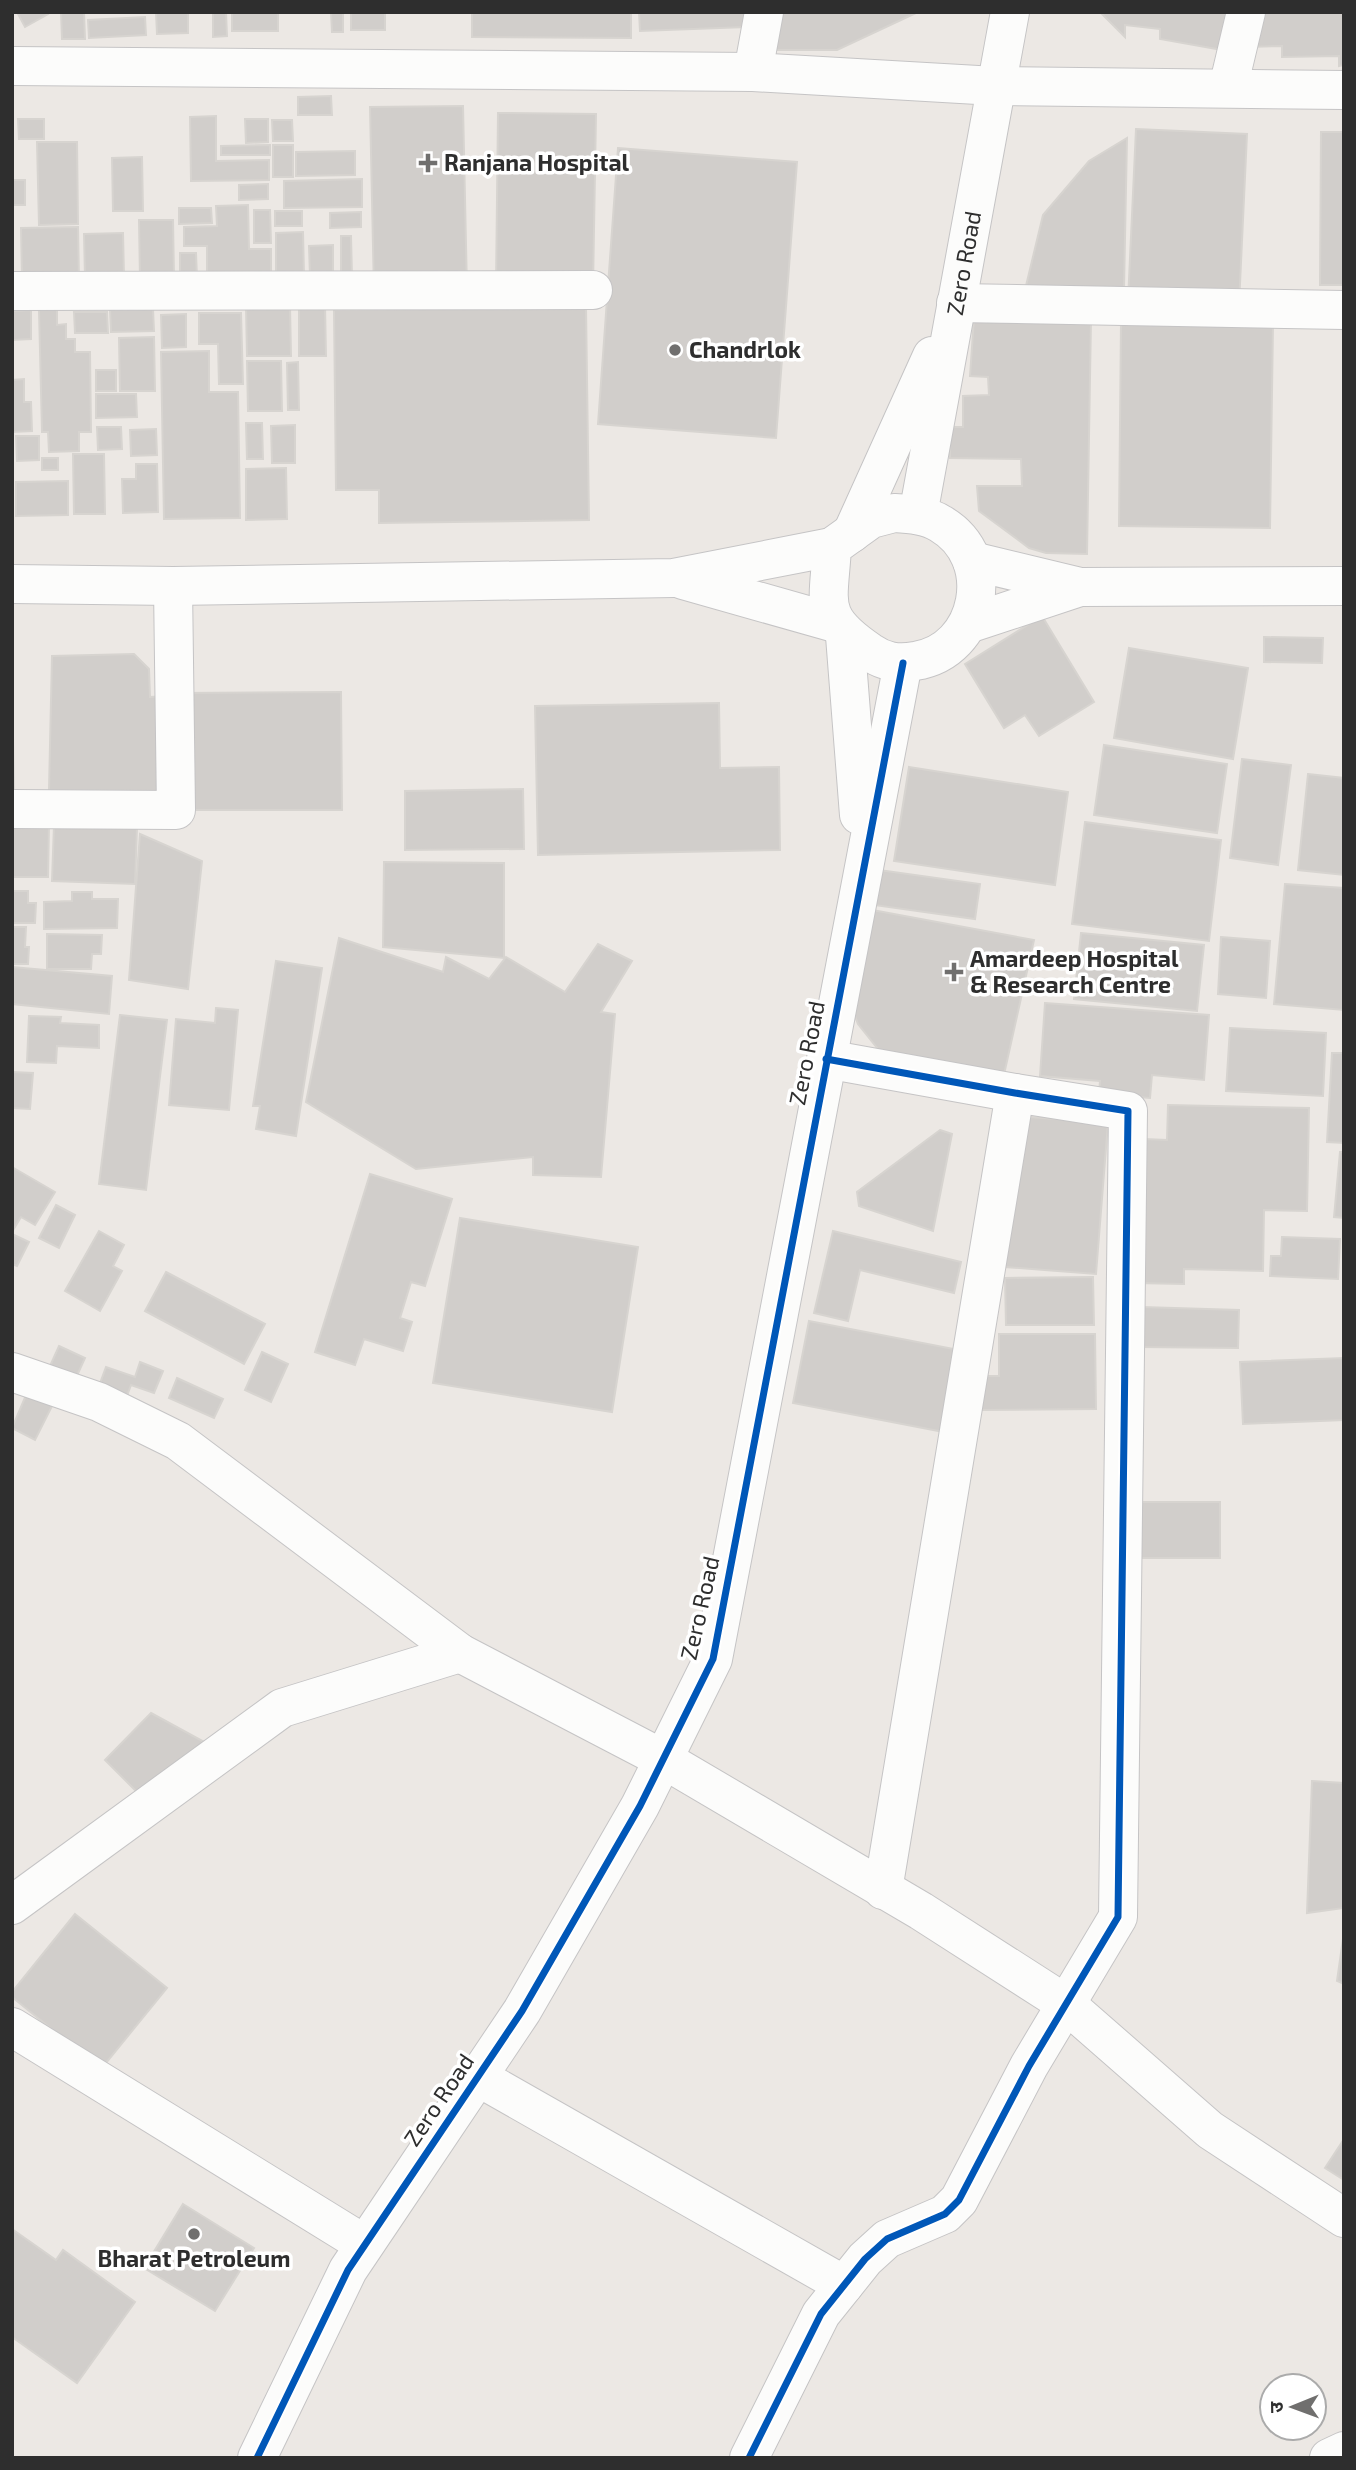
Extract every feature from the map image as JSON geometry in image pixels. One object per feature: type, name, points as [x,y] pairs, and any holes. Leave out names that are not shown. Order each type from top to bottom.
[{"type":"street","points":[[753,72],[764,12]]},
{"type":"street","name":"Zero Road","points":[[918,514],[1010,12]]},
{"type":"street","points":[[1228,88],[1246,12]]},
{"type":"street","points":[[12,66],[753,72],[995,86],[1344,90]]},
{"type":"street","points":[[12,291],[593,290]]},
{"type":"street","points":[[863,866],[840,629],[829,601],[828,584],[842,540],[956,303],[1344,310]]},
{"type":"street","points":[[12,584],[173,586],[674,578],[842,540],[872,519],[894,513],[918,514],[941,524],[960,540],[977,576],[977,593],[968,624],[956,640],[941,652],[922,660],[903,663],[881,660],[840,629],[674,578]]},
{"type":"street","points":[[972,561],[1080,587],[1344,586]]},
{"type":"street","points":[[12,809],[176,810],[173,586]]},
{"type":"street","points":[[968,624],[1080,587]]},
{"type":"street","name":"Zero Road","points":[[257,2458],[348,2270],[522,2011],[640,1806],[713,1659],[903,663]]},
{"type":"street","points":[[749,2458],[821,2314],[865,2259],[887,2239],[945,2214],[959,2200],[1029,2066],[1118,1917],[1128,1111],[826,1059]]},
{"type":"street","points":[[884,1890],[1015,1093]]},
{"type":"street","points":[[12,1372],[99,1402],[178,1441],[460,1653],[663,1759],[884,1890],[1066,2004],[1209,2130],[1344,2218]]},
{"type":"street","points":[[12,1905],[282,1708],[460,1653]]},
{"type":"street","points":[[12,2027],[365,2244]]},
{"type":"street","points":[[478,2077],[844,2285]]},
{"type":"street","points":[[1329,2458],[1344,2451]]},
{"type":"building","points":[[17,12],[47,12],[48,14],[25,27]]},
{"type":"building","points":[[61,12],[84,12],[85,39],[62,39]]},
{"type":"building","points":[[156,12],[188,12],[188,33],[157,34]]},
{"type":"building","points":[[213,12],[226,12],[227,36],[213,37]]},
{"type":"building","points":[[232,12],[278,12],[278,31],[232,31]]},
{"type":"building","points":[[331,12],[343,12],[343,32],[332,32]]},
{"type":"building","points":[[351,12],[385,12],[385,30],[351,30]]},
{"type":"building","points":[[472,12],[631,12],[631,38],[472,37]]},
{"type":"building","points":[[639,12],[745,12],[746,27],[640,31]]},
{"type":"building","points":[[779,12],[918,12],[837,50],[773,50]]},
{"type":"building","points":[[1100,12],[1237,12],[1228,51],[1160,39],[1160,29],[1125,25],[1125,37]]},
{"type":"building","points":[[1255,12],[1344,12],[1344,65],[1339,66],[1339,56],[1282,57],[1282,46],[1248,47]]},
{"type":"building","points":[[145,17],[146,35],[89,38],[88,20]]},
{"type":"building","points":[[331,96],[332,115],[298,115],[298,97]]},
{"type":"building","points":[[463,106],[467,290],[374,292],[370,107]]},
{"type":"building","points":[[498,113],[596,114],[593,287],[496,286]]},
{"type":"building","points":[[216,116],[216,161],[269,160],[269,180],[191,181],[190,117]]},
{"type":"building","points":[[18,119],[44,119],[44,139],[19,139]]},
{"type":"building","points":[[245,119],[268,119],[268,142],[246,143]]},
{"type":"building","points":[[272,120],[292,120],[293,141],[273,141]]},
{"type":"building","points":[[1136,129],[1247,134],[1239,305],[1128,301]]},
{"type":"building","points":[[1321,132],[1344,132],[1344,285],[1320,285]]},
{"type":"building","points":[[1127,138],[1124,288],[1025,290],[1043,215],[1089,161]]},
{"type":"building","points":[[37,142],[77,142],[78,224],[39,225]]},
{"type":"building","points":[[270,145],[270,155],[221,155],[221,146]]},
{"type":"building","points":[[273,145],[293,145],[293,177],[273,177]]},
{"type":"building","points":[[618,148],[797,162],[776,438],[598,424]]},
{"type":"building","points":[[355,151],[355,175],[296,176],[296,152]]},
{"type":"building","points":[[142,157],[143,211],[113,211],[112,158]]},
{"type":"building","points":[[362,179],[362,207],[284,208],[284,181]]},
{"type":"building","points":[[12,180],[25,180],[25,205],[12,205]]},
{"type":"building","points":[[268,184],[268,199],[239,200],[239,185]]},
{"type":"building","points":[[248,205],[249,249],[271,249],[271,276],[207,277],[207,246],[184,246],[184,227],[217,226],[216,206]]},
{"type":"building","points":[[179,208],[211,208],[212,223],[179,224]]},
{"type":"building","points":[[254,210],[270,210],[271,243],[254,243]]},
{"type":"building","points":[[275,211],[302,211],[302,226],[275,226]]},
{"type":"building","points":[[361,212],[361,227],[330,228],[330,213]]},
{"type":"building","points":[[139,220],[173,220],[174,278],[140,279]]},
{"type":"building","points":[[78,227],[79,281],[22,282],[21,228]]},
{"type":"building","points":[[303,232],[304,276],[276,276],[276,233]]},
{"type":"building","points":[[123,233],[124,277],[85,277],[84,234]]},
{"type":"building","points":[[341,236],[351,236],[352,277],[341,277]]},
{"type":"building","points":[[333,245],[333,275],[310,276],[309,246]]},
{"type":"building","points":[[180,253],[196,253],[197,278],[180,278]]},
{"type":"building","points":[[325,305],[326,356],[299,356],[299,306]]},
{"type":"building","points":[[246,306],[290,306],[291,356],[247,356]]},
{"type":"building","points":[[586,307],[589,520],[379,523],[379,490],[336,490],[334,310]]},
{"type":"building","points":[[153,309],[154,331],[111,332],[110,310]]},
{"type":"building","points":[[31,310],[31,339],[12,340],[12,311]]},
{"type":"building","points":[[39,310],[57,310],[57,325],[66,324],[66,339],[75,339],[75,352],[90,352],[91,432],[79,432],[79,451],[49,452],[48,432],[42,432]]},
{"type":"building","points":[[74,312],[107,312],[108,333],[75,333]]},
{"type":"building","points":[[199,313],[241,313],[243,384],[219,384],[218,344],[199,344]]},
{"type":"building","points":[[186,314],[186,347],[162,348],[161,315]]},
{"type":"building","points":[[974,318],[1091,319],[1087,554],[1046,553],[1029,548],[979,511],[977,486],[1022,486],[1021,459],[950,458],[950,427],[963,427],[963,396],[989,395],[988,377],[970,376]]},
{"type":"building","points":[[1121,322],[1273,324],[1270,528],[1119,526]]},
{"type":"building","points":[[154,337],[155,391],[120,391],[119,338]]},
{"type":"building","points":[[209,351],[209,392],[238,392],[240,518],[164,519],[161,352]]},
{"type":"building","points":[[247,361],[281,361],[282,411],[248,411]]},
{"type":"building","points":[[298,362],[299,410],[288,410],[287,363]]},
{"type":"building","points":[[96,370],[116,370],[116,391],[96,391]]},
{"type":"building","points":[[24,379],[24,402],[31,402],[32,431],[12,432],[12,380]]},
{"type":"building","points":[[96,394],[136,394],[137,417],[96,418]]},
{"type":"building","points":[[246,423],[262,423],[263,459],[247,459]]},
{"type":"building","points":[[295,425],[295,463],[272,463],[271,426]]},
{"type":"building","points":[[97,427],[121,427],[122,449],[98,450]]},
{"type":"building","points":[[156,429],[157,455],[131,456],[130,430]]},
{"type":"building","points":[[16,436],[39,436],[39,460],[17,461]]},
{"type":"building","points":[[73,454],[104,454],[105,514],[74,514]]},
{"type":"building","points":[[42,458],[58,458],[58,470],[42,470]]},
{"type":"building","points":[[136,464],[157,464],[158,512],[123,513],[122,479],[136,479]]},
{"type":"building","points":[[286,468],[287,519],[246,520],[246,469]]},
{"type":"building","points":[[68,481],[68,515],[16,516],[16,482]]},
{"type":"building","points":[[1042,616],[1094,702],[1039,736],[1025,715],[1004,728],[965,664]]},
{"type":"building","points":[[1264,637],[1323,638],[1322,663],[1264,662]]},
{"type":"building","points":[[1129,648],[1248,668],[1233,759],[1114,738]]},
{"type":"building","points":[[134,654],[149,669],[150,697],[167,696],[168,791],[49,790],[52,656]]},
{"type":"building","points":[[12,674],[14,800],[12,800]]},
{"type":"building","points":[[341,692],[342,810],[179,810],[179,693]]},
{"type":"building","points":[[719,703],[720,768],[779,767],[780,850],[538,855],[535,706]]},
{"type":"building","points":[[1104,745],[1227,764],[1217,833],[1094,815]]},
{"type":"building","points":[[1242,759],[1291,765],[1278,865],[1230,858]]},
{"type":"building","points":[[909,767],[1068,792],[1055,885],[894,861]]},
{"type":"building","points":[[1308,774],[1344,778],[1344,875],[1298,870]]},
{"type":"building","points":[[523,789],[524,849],[405,850],[405,791]]},
{"type":"building","points":[[1085,822],[1221,840],[1209,941],[1072,924]]},
{"type":"building","points":[[12,823],[49,824],[48,877],[12,877]]},
{"type":"building","points":[[54,825],[137,828],[135,884],[52,881]]},
{"type":"building","points":[[140,834],[202,861],[188,989],[129,980]]},
{"type":"building","points":[[384,862],[504,863],[504,958],[383,947]]},
{"type":"building","points":[[879,870],[980,884],[975,919],[874,905]]},
{"type":"building","points":[[1285,884],[1344,888],[1344,1010],[1274,1004]]},
{"type":"building","points":[[12,891],[28,891],[28,903],[36,903],[35,923],[12,923]]},
{"type":"building","points":[[72,892],[92,892],[92,899],[118,899],[117,928],[44,929],[44,902],[72,901]]},
{"type":"building","points":[[867,909],[1034,940],[1003,1079],[882,1054],[858,1024],[846,993]]},
{"type":"building","points":[[12,927],[26,927],[28,964],[12,964]]},
{"type":"building","points":[[1081,933],[1204,945],[1197,1011],[1074,999]]},
{"type":"building","points":[[47,934],[102,935],[101,954],[92,954],[91,969],[47,969]]},
{"type":"building","points":[[1221,937],[1270,941],[1266,998],[1218,994]]},
{"type":"building","points":[[339,938],[443,972],[446,957],[489,979],[506,957],[565,992],[598,944],[632,961],[601,1012],[615,1014],[601,1177],[533,1175],[533,1157],[416,1169],[306,1102]]},
{"type":"building","points":[[276,961],[322,968],[296,1136],[256,1129],[260,1106],[253,1106]]},
{"type":"building","points":[[12,967],[112,976],[109,1014],[12,1004]]},
{"type":"building","points":[[1045,1003],[1209,1015],[1204,1080],[1152,1075],[1150,1098],[1099,1094],[1100,1081],[1040,1076]]},
{"type":"building","points":[[216,1008],[238,1010],[229,1110],[169,1105],[176,1019],[215,1023]]},
{"type":"building","points":[[120,1015],[167,1020],[146,1190],[99,1184]]},
{"type":"building","points":[[29,1016],[61,1017],[60,1023],[99,1025],[99,1048],[57,1046],[56,1063],[27,1062]]},
{"type":"building","points":[[1230,1028],[1326,1033],[1323,1096],[1226,1091]]},
{"type":"building","points":[[1332,1053],[1344,1053],[1344,1143],[1327,1142]]},
{"type":"building","points":[[12,1072],[33,1073],[30,1109],[12,1108]]},
{"type":"building","points":[[1168,1105],[1309,1108],[1307,1211],[1264,1210],[1263,1271],[1184,1269],[1184,1284],[1135,1283],[1145,1139],[1167,1140]]},
{"type":"building","points":[[1017,1116],[1108,1123],[1096,1274],[1005,1267]]},
{"type":"building","points":[[940,1130],[952,1134],[933,1231],[859,1206],[857,1192]]},
{"type":"building","points":[[1340,1152],[1344,1152],[1344,1218],[1334,1217]]},
{"type":"building","points":[[12,1167],[55,1192],[35,1225],[21,1217],[12,1232]]},
{"type":"building","points":[[370,1174],[452,1199],[425,1286],[411,1282],[400,1318],[412,1322],[403,1351],[364,1339],[355,1365],[315,1352]]},
{"type":"building","points":[[56,1205],[75,1215],[59,1248],[39,1238]]},
{"type":"building","points":[[460,1218],[638,1247],[612,1412],[433,1383]]},
{"type":"building","points":[[99,1231],[124,1245],[113,1266],[122,1271],[100,1311],[65,1291]]},
{"type":"building","points":[[833,1231],[961,1262],[954,1293],[860,1270],[848,1321],[814,1313]]},
{"type":"building","points":[[12,1234],[29,1242],[17,1266],[12,1264]]},
{"type":"building","points":[[1282,1237],[1340,1239],[1338,1279],[1270,1276],[1271,1256],[1281,1256]]},
{"type":"building","points":[[166,1272],[265,1324],[244,1364],[145,1311]]},
{"type":"building","points":[[1093,1277],[1094,1325],[1006,1325],[1005,1278]]},
{"type":"building","points":[[1142,1307],[1239,1310],[1238,1348],[1141,1347]]},
{"type":"building","points":[[809,1321],[964,1351],[949,1433],[793,1403]]},
{"type":"building","points":[[999,1334],[1095,1334],[1096,1409],[980,1410],[980,1376],[999,1376]]},
{"type":"building","points":[[59,1346],[85,1358],[71,1389],[45,1377]]},
{"type":"building","points":[[262,1352],[288,1364],[271,1402],[245,1390]]},
{"type":"building","points":[[1344,1358],[1344,1420],[1243,1424],[1240,1362]]},
{"type":"building","points":[[140,1362],[163,1371],[154,1393],[131,1385],[123,1407],[95,1397],[106,1367],[135,1377]]},
{"type":"building","points":[[177,1378],[223,1399],[214,1418],[169,1398]]},
{"type":"building","points":[[29,1388],[55,1400],[35,1440],[12,1428]]},
{"type":"building","points":[[1140,1502],[1220,1502],[1220,1558],[1141,1558]]},
{"type":"building","points":[[151,1713],[208,1744],[148,1803],[105,1760]]},
{"type":"building","points":[[1312,1781],[1344,1783],[1344,1908],[1307,1913]]},
{"type":"building","points":[[75,1914],[167,1988],[101,2069],[12,1997],[12,1992]]},
{"type":"building","points":[[1344,1932],[1344,1984],[1337,1981]]},
{"type":"building","points":[[1344,2139],[1344,2180],[1325,2168]]},
{"type":"building","points":[[183,2204],[254,2248],[215,2311],[144,2268]]},
{"type":"building","points":[[12,2229],[56,2260],[63,2250],[135,2302],[77,2383],[12,2337]]},
{"type":"cycle path","points":[[257,2458],[348,2270],[522,2011],[640,1806],[713,1659],[903,663]]},
{"type":"cycle path","points":[[749,2458],[821,2314],[865,2259],[887,2239],[945,2214],[959,2200],[1029,2066],[1118,1917],[1128,1111],[826,1059]]},
{"type":"place","name":"Ranjana Hospital","points":[[428,163]]},
{"type":"place","name":"Chandrlok","points":[[675,350]]},
{"type":"place","name":"Amardeep Hospital & Research Centre","points":[[954,972]]},
{"type":"place","name":"Bharat Petroleum","points":[[194,2234]]}]
